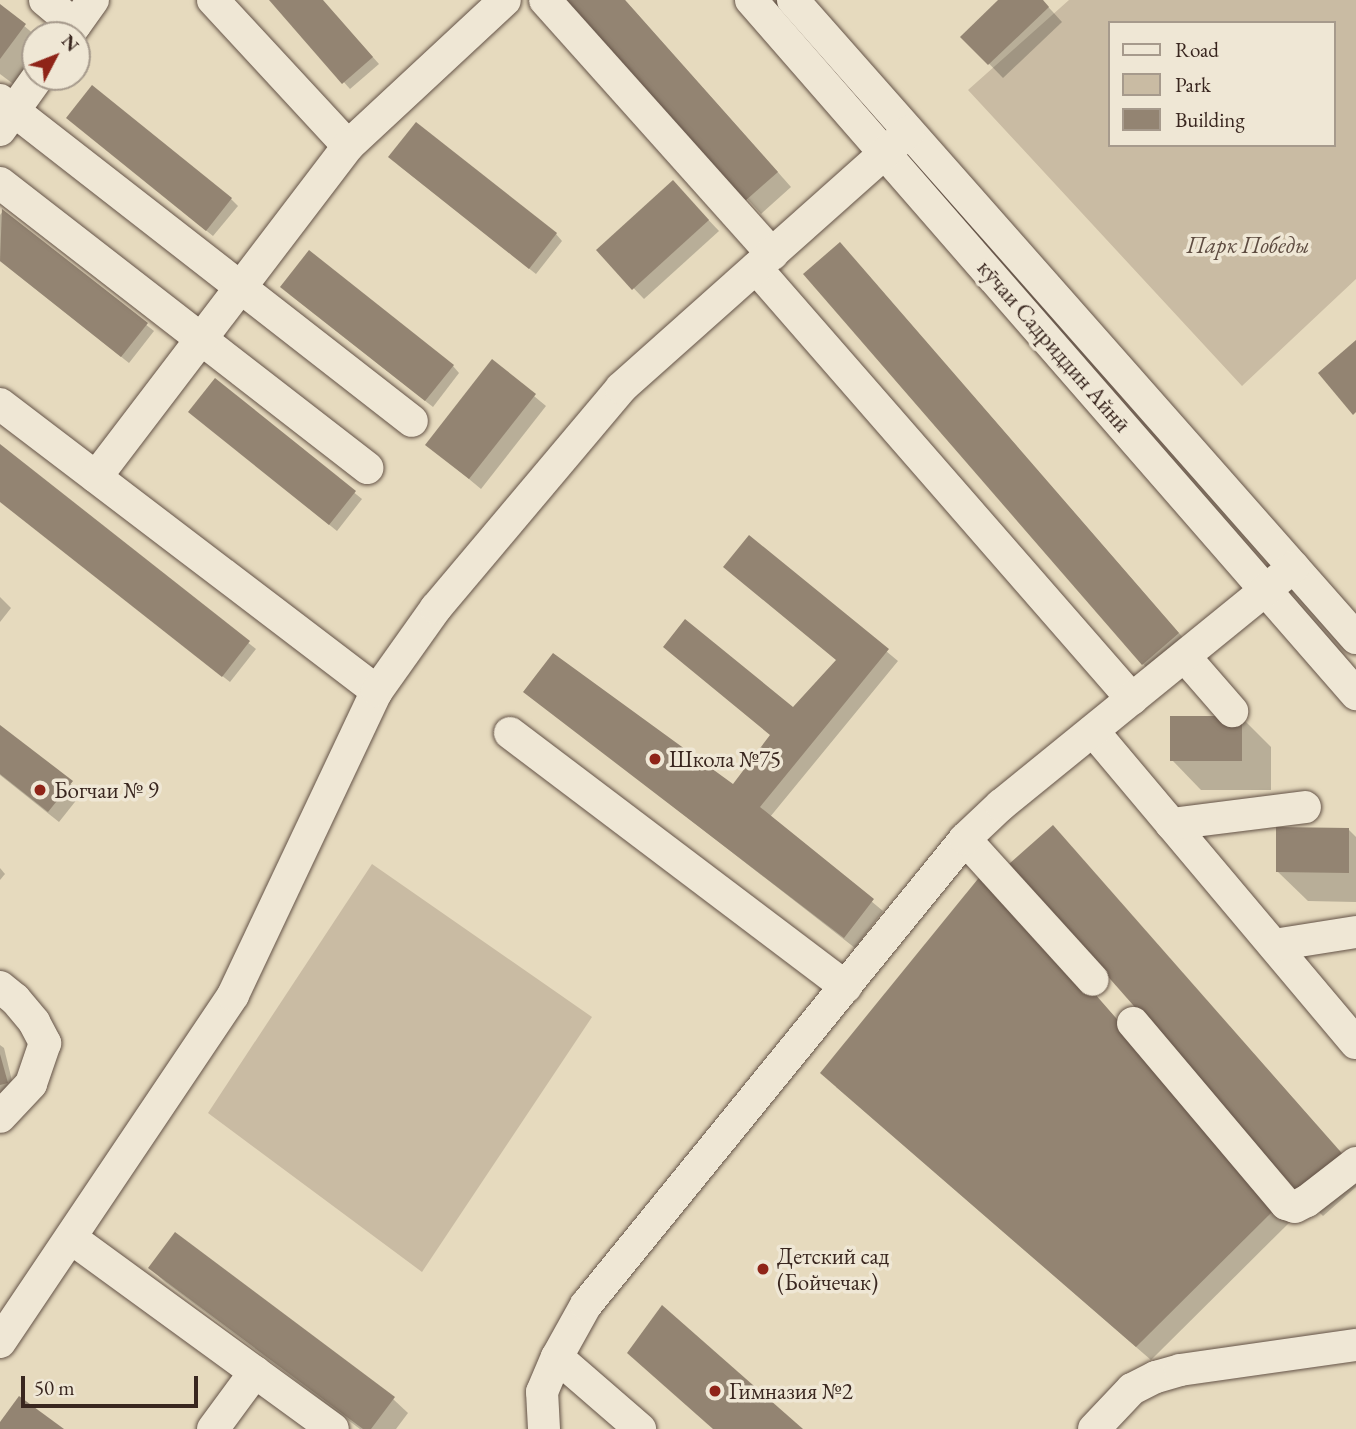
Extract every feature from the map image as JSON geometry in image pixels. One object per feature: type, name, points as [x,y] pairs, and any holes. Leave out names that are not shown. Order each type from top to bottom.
[{"type":"street","points":[[45,0],[79,20]]},
{"type":"street","points":[[213,0],[348,146]]},
{"type":"street","points":[[96,477],[348,146],[505,0]]},
{"type":"street","points":[[545,0],[1132,699]]},
{"type":"street","name":"кӯчаи Садриддин Айнӣ","points":[[751,0],[897,142],[1294,566],[1356,638]]},
{"type":"street","name":"кӯчаи Садриддин Айнӣ","points":[[793,0],[897,142],[1266,592],[1356,694]]},
{"type":"street","points":[[26,91],[5,114],[242,287],[411,421]]},
{"type":"street","points":[[0,1342],[233,995],[377,691],[436,608],[621,388],[897,142]]},
{"type":"street","points":[[0,183],[368,468]]},
{"type":"street","points":[[0,404],[377,691]]},
{"type":"street","points":[[544,1429],[542,1392],[557,1357],[586,1306],[965,839],[1001,805],[1266,592],[1294,566]]},
{"type":"street","points":[[1185,657],[1232,710]]},
{"type":"street","points":[[1093,731],[1356,1043]]},
{"type":"street","points":[[510,733],[846,986]]},
{"type":"street","points":[[1171,824],[1306,807]]},
{"type":"street","points":[[965,839],[1093,980]]},
{"type":"street","points":[[1274,945],[1356,932]]},
{"type":"street","points":[[0,987],[22,1006],[45,1043],[31,1084],[0,1117]]},
{"type":"street","points":[[1133,1023],[1286,1204],[1295,1207],[1307,1200],[1356,1163]]},
{"type":"street","points":[[72,1238],[333,1429]]},
{"type":"street","points":[[1094,1429],[1132,1390],[1156,1377],[1180,1370],[1356,1345]]},
{"type":"street","points":[[557,1357],[640,1429]]},
{"type":"street","points":[[213,1429],[255,1372]]},
{"type":"green space","name":"Парк Победы","points":[[1069,0],[1356,0],[1356,279],[1242,386],[968,90]]},
{"type":"green space","points":[[372,864],[592,1017],[422,1272],[208,1113]]},
{"type":"building","points":[[269,0],[323,0],[373,57],[342,84]]},
{"type":"building","points":[[566,0],[625,0],[778,172],[745,201]]},
{"type":"building","points":[[998,0],[1043,0],[1049,7],[988,65],[960,37]]},
{"type":"building","points":[[0,4],[22,21],[21,31],[0,59]]},
{"type":"building","points":[[91,86],[232,198],[206,231],[66,118],[87,91],[91,91]]},
{"type":"building","points":[[416,122],[557,233],[529,269],[388,157]]},
{"type":"building","points":[[673,180],[709,220],[632,290],[596,250]]},
{"type":"building","points":[[2,209],[148,323],[121,357],[0,261]]},
{"type":"building","points":[[840,242],[1179,633],[1142,665],[803,274]]},
{"type":"building","points":[[309,250],[454,365],[425,401],[280,287]]},
{"type":"building","points":[[1356,340],[1356,412],[1353,415],[1318,373]]},
{"type":"building","points":[[492,359],[536,394],[469,479],[425,445]]},
{"type":"building","points":[[215,378],[356,491],[329,525],[188,412]]},
{"type":"building","points":[[0,444],[250,641],[222,677],[0,502]]},
{"type":"building","name":"Школа №75","points":[[749,535],[889,649],[760,807],[874,899],[844,938],[523,692],[553,653],[733,784],[770,735],[663,647],[685,619],[793,707],[836,660],[723,567]]},
{"type":"building","points":[[1170,716],[1242,716],[1242,761],[1170,761]]},
{"type":"building","points":[[0,725],[73,781],[48,812],[0,774]]},
{"type":"building","points":[[1053,825],[1345,1157],[1301,1196],[1009,864]]},
{"type":"building","points":[[1276,827],[1349,828],[1349,873],[1276,872]]},
{"type":"building","points":[[986,869],[1279,1205],[1136,1347],[820,1073]]},
{"type":"building","points":[[0,1054],[8,1083],[0,1085]]},
{"type":"building","points":[[175,1232],[395,1397],[371,1429],[363,1429],[148,1268]]},
{"type":"building","name":"Гимназия №2","points":[[662,1305],[803,1429],[713,1429],[627,1353]]},
{"type":"building","points":[[19,1396],[64,1429],[0,1429],[0,1422]]},
{"type":"place","name":"Школа №75","points":[[655,759]]},
{"type":"place","name":"Богчаи № 9","points":[[40,790]]},
{"type":"place","name":"Детский сад (Бойчечак)","points":[[763,1269]]},
{"type":"place","name":"Гимназия №2","points":[[715,1391]]}]
